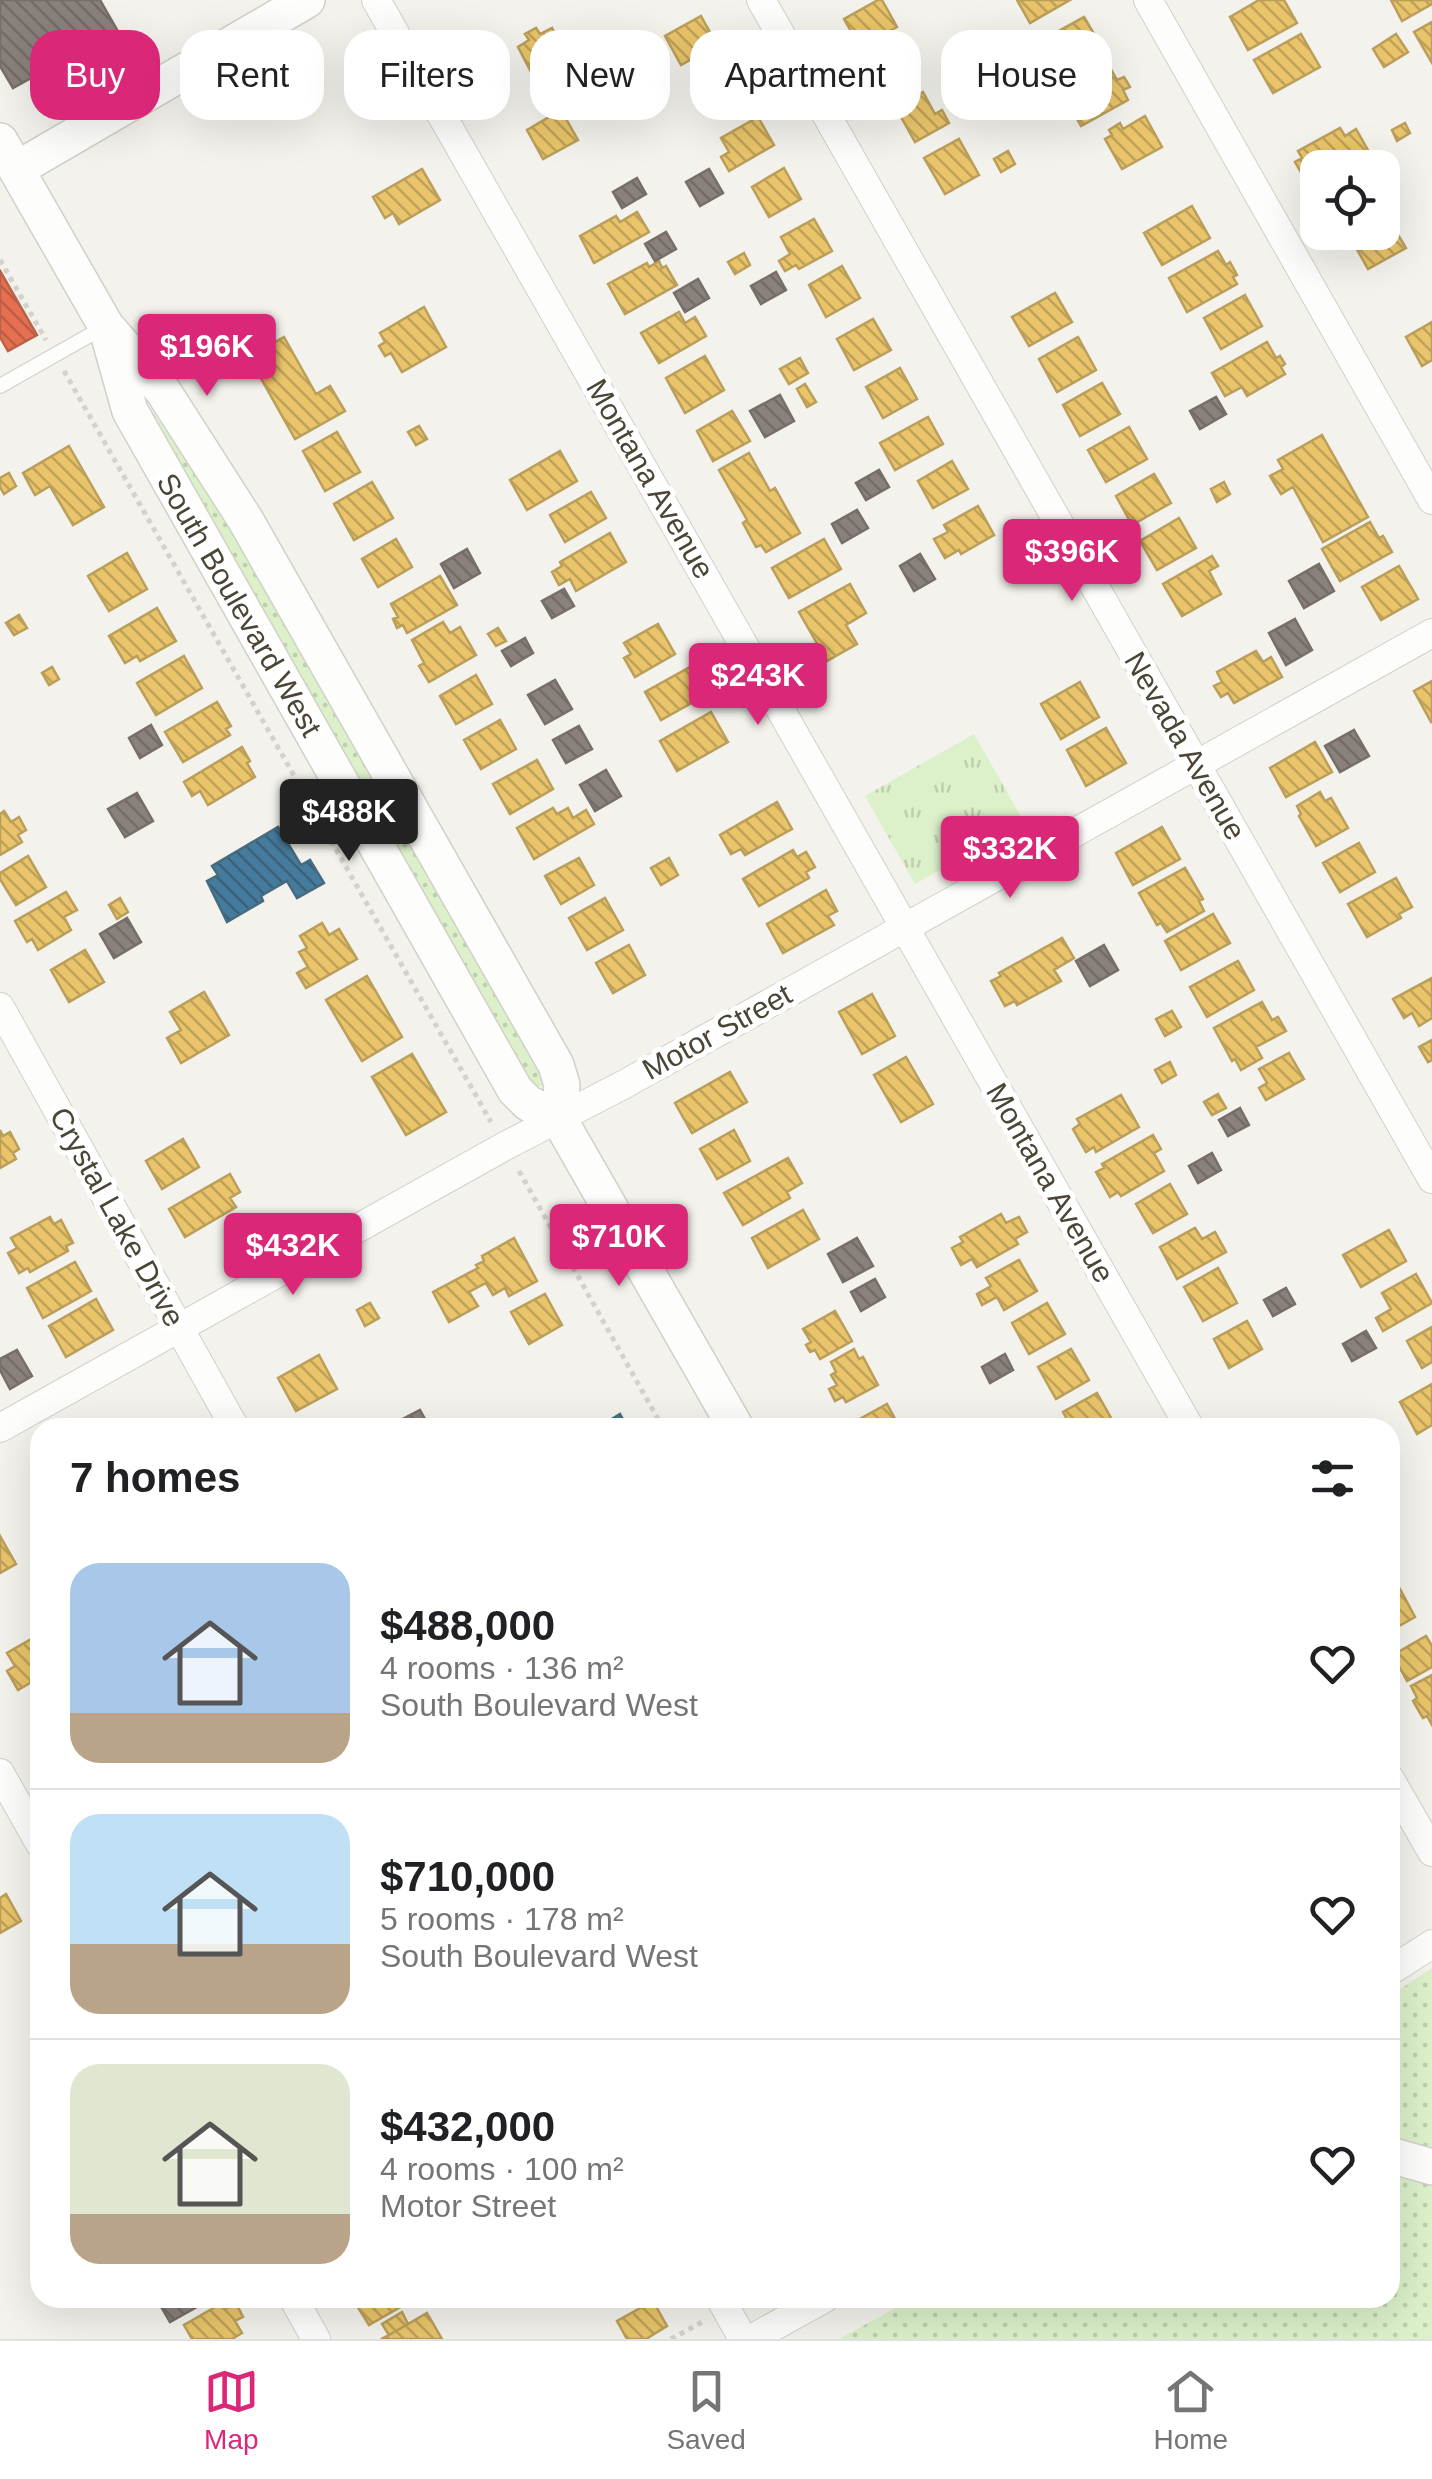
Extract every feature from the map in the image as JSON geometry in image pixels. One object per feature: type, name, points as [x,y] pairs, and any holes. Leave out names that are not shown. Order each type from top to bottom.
[{"type":"street","points":[[5,163],[307,0]]},
{"type":"street","name":"Montana Avenue","points":[[376,0],[1184,1418]]},
{"type":"street","name":"Nevada Avenue","points":[[761,0],[1432,1180]]},
{"type":"street","points":[[1148,0],[1432,500]]},
{"type":"street","name":"South Boulevard West","points":[[5,163],[106,326],[163,391],[264,553],[556,1066],[562,1084],[559,1119]]},
{"type":"street","name":"South Boulevard West","points":[[106,326],[130,411],[515,1090],[528,1103],[559,1119],[730,1418]]},
{"type":"street","name":"Motor Street","points":[[0,1428],[1432,633]]},
{"type":"street","name":"Crystal Lake Drive","points":[[0,1007],[228,1418]]},
{"type":"street","points":[[0,1773],[30,1826]]},
{"type":"street","points":[[1400,1796],[1432,1852]]},
{"type":"street","points":[[1400,1964],[1432,1944]]},
{"type":"street","points":[[1400,2158],[1432,2167]]},
{"type":"street","points":[[298,2308],[316,2339]]},
{"type":"street","points":[[715,2308],[747,2339],[807,2308]]},
{"type":"lane","points":[[0,386],[106,326]]},
{"type":"path","points":[[0,260],[498,1134]]},
{"type":"path","points":[[517,1167],[657,1418]]},
{"type":"path","points":[[672,2339],[715,2308]]},
{"type":"green space","points":[[145,402],[229,517],[543,1063],[546,1083],[534,1089]]},
{"type":"green space","points":[[974,734],[1024,822],[915,884],[865,796]]},
{"type":"green space","points":[[1432,1968],[1432,2339],[839,2339],[896,2308],[1400,2308],[1400,1989]]},
{"type":"building: Homes","points":[[882,0],[897,27],[850,30],[844,19]]},
{"type":"building: Homes","points":[[1017,0],[1070,0],[1030,23]]},
{"type":"building: Homes","points":[[1259,0],[1284,0],[1297,23],[1248,50],[1230,17]]},
{"type":"building: Homes","points":[[1391,0],[1432,0],[1432,4],[1402,21]]},
{"type":"building: Homes","points":[[701,16],[709,30],[690,30],[690,60],[681,65],[670,45],[670,33]]},
{"type":"building: Homes","points":[[1084,17],[1092,30],[1061,30]]},
{"type":"building: Homes","points":[[1432,22],[1432,63],[1414,32]]},
{"type":"building: Homes","points":[[530,31],[530,70],[518,47],[529,40],[525,34]]},
{"type":"building: Homes","points":[[1301,34],[1320,67],[1273,93],[1254,60]]},
{"type":"building: Homes","points":[[1396,34],[1408,52],[1384,67],[1373,49]]},
{"type":"building: Homes","points":[[1112,71],[1117,80],[1124,77],[1130,87],[1123,90],[1128,100],[1112,109]]},
{"type":"building: Homes","points":[[921,93],[935,114],[941,111],[941,120],[949,123],[915,142],[903,120],[921,120]]},
{"type":"building: Homes","points":[[1145,116],[1162,147],[1122,169],[1105,139],[1112,135],[1109,130],[1120,123],[1123,129]]},
{"type":"building: Homes","points":[[544,120],[567,120],[578,140],[543,159],[527,130]]},
{"type":"building: Homes","points":[[760,120],[774,145],[729,171],[721,157],[729,152],[721,138]]},
{"type":"building: Homes","points":[[1405,123],[1410,133],[1397,141],[1392,130]]},
{"type":"building: Homes","points":[[1340,128],[1345,136],[1356,129],[1368,150],[1300,150],[1300,154],[1298,151]]},
{"type":"building: Homes","points":[[959,139],[979,175],[945,194],[924,158]]},
{"type":"building: Homes","points":[[1008,151],[1015,164],[1001,172],[994,159]]},
{"type":"building: Homes","points":[[784,168],[801,199],[769,217],[752,187]]},
{"type":"building: Homes","points":[[422,169],[440,200],[399,224],[393,213],[385,218],[373,197]]},
{"type":"building: Homes","points":[[1192,206],[1210,238],[1162,265],[1144,233]]},
{"type":"building: Homes","points":[[637,212],[649,232],[594,263],[580,236],[616,216],[620,222]]},
{"type":"building: Homes","points":[[814,219],[832,251],[799,269],[796,265],[785,271],[779,261],[790,254],[781,237]]},
{"type":"building: Homes","points":[[1400,238],[1406,248],[1368,269],[1357,250],[1400,250]]},
{"type":"building: Homes","points":[[1218,251],[1226,265],[1230,262],[1237,284],[1187,312],[1169,278]]},
{"type":"building: Homes","points":[[744,253],[750,265],[735,274],[728,262]]},
{"type":"building: Homes","points":[[659,261],[677,285],[625,314],[608,284],[647,263],[649,267]]},
{"type":"building: Homes","points":[[842,266],[860,298],[826,317],[809,285]]},
{"type":"building: Homes","points":[[1055,293],[1072,322],[1029,346],[1012,317]]},
{"type":"building: Homes","points":[[1245,295],[1262,326],[1221,349],[1204,318]]},
{"type":"building: Homes","points":[[424,307],[446,347],[402,372],[391,353],[385,356],[379,346],[385,342],[380,333]]},
{"type":"building: Homes","points":[[679,312],[685,323],[695,317],[706,336],[659,363],[641,333]]},
{"type":"building: Homes","points":[[873,319],[891,350],[854,370],[837,339]]},
{"type":"building: Homes","points":[[1432,322],[1432,360],[1422,366],[1406,337]]},
{"type":"building: Homes","points":[[284,337],[316,394],[330,386],[345,411],[295,439],[249,357]]},
{"type":"building: Homes","points":[[1078,337],[1096,370],[1057,392],[1039,359]]},
{"type":"building: Homes","points":[[1267,342],[1276,358],[1280,356],[1285,364],[1281,367],[1285,374],[1247,396],[1242,387],[1225,396],[1212,373]]},
{"type":"building: Homes","points":[[705,356],[724,390],[685,413],[666,378]]},
{"type":"building: Homes","points":[[800,358],[808,373],[789,384],[780,369]]},
{"type":"building: Homes","points":[[900,368],[917,399],[883,418],[866,387]]},
{"type":"building: Homes","points":[[1102,383],[1120,414],[1080,436],[1063,405]]},
{"type":"building: Homes","points":[[805,384],[816,402],[807,407],[797,389]]},
{"type":"building: Homes","points":[[732,411],[750,441],[713,461],[697,431]]},
{"type":"building: Homes","points":[[928,417],[943,444],[895,470],[880,443]]},
{"type":"building: Homes","points":[[419,426],[427,439],[416,445],[408,432]]},
{"type":"building: Homes","points":[[1129,427],[1147,459],[1106,482],[1088,450]]},
{"type":"building: Homes","points":[[337,432],[360,472],[325,491],[303,451]]},
{"type":"building: Homes","points":[[1322,435],[1368,517],[1323,542],[1293,487],[1281,494],[1270,476],[1283,469],[1278,460]]},
{"type":"building: Homes","points":[[69,446],[104,507],[73,525],[50,486],[35,495],[23,473]]},
{"type":"building: Homes","points":[[560,451],[577,481],[527,510],[510,480]]},
{"type":"building: Homes","points":[[749,453],[770,491],[775,488],[800,533],[766,552],[761,545],[756,547],[743,523],[747,520],[719,470]]},
{"type":"building: Homes","points":[[952,461],[968,489],[933,508],[918,481]]},
{"type":"building: Homes","points":[[9,473],[16,486],[4,494],[0,478]]},
{"type":"building: Homes","points":[[1154,474],[1171,503],[1132,525],[1116,496]]},
{"type":"building: Homes","points":[[372,482],[393,518],[354,540],[334,504]]},
{"type":"building: Homes","points":[[1224,482],[1230,494],[1217,502],[1211,489]]},
{"type":"building: Homes","points":[[591,492],[606,518],[565,542],[550,515]]},
{"type":"building: Homes","points":[[978,506],[994,535],[961,554],[959,550],[945,558],[934,539],[948,532],[944,525]]},
{"type":"building: Homes","points":[[1179,518],[1196,548],[1157,570],[1140,541]]},
{"type":"building: Homes","points":[[1370,522],[1392,552],[1340,581],[1322,549]]},
{"type":"building: Homes","points":[[610,533],[626,562],[576,591],[570,579],[559,585],[552,572],[562,566],[560,562]]},
{"type":"building: Homes","points":[[396,539],[412,567],[378,587],[362,559]]},
{"type":"building: Homes","points":[[824,539],[841,569],[789,598],[772,568]]},
{"type":"building: Homes","points":[[127,553],[147,589],[109,611],[88,576]]},
{"type":"building: Homes","points":[[1212,556],[1218,566],[1209,571],[1221,594],[1182,616],[1163,584]]},
{"type":"building: Homes","points":[[1399,566],[1418,599],[1381,620],[1362,587]]},
{"type":"building: Homes","points":[[440,576],[457,605],[407,633],[403,625],[397,628],[393,619],[398,617],[391,604]]},
{"type":"building: Homes","points":[[850,584],[866,613],[846,625],[857,644],[827,661],[799,612]]},
{"type":"building: Homes","points":[[157,608],[176,641],[140,661],[137,656],[125,663],[109,636]]},
{"type":"building: Homes","points":[[19,615],[27,628],[14,635],[6,623]]},
{"type":"building: Homes","points":[[443,622],[450,633],[460,627],[476,655],[429,682],[419,666],[424,663],[412,640]]},
{"type":"building: Homes","points":[[658,624],[675,654],[635,677],[624,658],[631,654],[624,643]]},
{"type":"building: Homes","points":[[498,628],[506,641],[496,646],[488,634]]},
{"type":"building: Homes","points":[[1256,651],[1263,662],[1271,657],[1282,677],[1234,703],[1228,693],[1221,697],[1214,686],[1222,682],[1217,672]]},
{"type":"building: Homes","points":[[184,656],[202,688],[156,715],[137,683]]},
{"type":"building: Homes","points":[[52,667],[59,679],[49,685],[42,673]]},
{"type":"building: Homes","points":[[690,667],[706,695],[661,720],[645,692]]},
{"type":"building: Homes","points":[[476,675],[492,704],[456,724],[440,696]]},
{"type":"building: Homes","points":[[1432,681],[1432,721],[1431,722],[1414,691]]},
{"type":"building: Homes","points":[[1080,682],[1099,717],[1061,739],[1041,704]]},
{"type":"building: Homes","points":[[217,702],[231,726],[226,729],[230,735],[183,762],[165,732]]},
{"type":"building: Homes","points":[[711,712],[728,742],[677,771],[660,741]]},
{"type":"building: Homes","points":[[500,720],[516,749],[481,769],[464,740]]},
{"type":"building: Homes","points":[[1106,728],[1126,763],[1086,786],[1067,750]]},
{"type":"building: Homes","points":[[1315,742],[1332,772],[1286,797],[1270,768]]},
{"type":"building: Homes","points":[[242,747],[255,777],[208,805],[200,791],[192,796],[184,782]]},
{"type":"building: Homes","points":[[537,760],[553,789],[510,814],[493,784]]},
{"type":"building: Homes","points":[[1320,792],[1325,801],[1331,798],[1348,828],[1316,846],[1297,806]]},
{"type":"building: Homes","points":[[777,802],[792,829],[745,855],[741,849],[731,854],[720,835]]},
{"type":"building: Homes","points":[[553,808],[557,814],[568,808],[573,818],[586,810],[594,824],[534,859],[517,828]]},
{"type":"building: Homes","points":[[4,811],[11,822],[19,817],[26,830],[18,835],[22,842],[0,855],[0,814]]},
{"type":"building: Homes","points":[[1162,827],[1180,859],[1133,885],[1116,853]]},
{"type":"building: Homes","points":[[1359,843],[1375,872],[1340,892],[1323,863]]},
{"type":"building: Homes","points":[[793,850],[797,857],[806,852],[815,867],[806,872],[809,878],[759,906],[743,879]]},
{"type":"building: Homes","points":[[28,856],[46,887],[16,905],[0,873]]},
{"type":"building: Homes","points":[[579,858],[594,885],[561,904],[545,876]]},
{"type":"building: Homes","points":[[669,858],[678,875],[661,885],[651,868]]},
{"type":"building: Homes","points":[[1185,868],[1203,899],[1199,901],[1204,911],[1167,932],[1161,923],[1157,925],[1139,893]]},
{"type":"building: Homes","points":[[1396,878],[1412,907],[1399,914],[1401,918],[1367,937],[1348,904]]},
{"type":"building: Homes","points":[[826,890],[837,911],[828,916],[834,925],[783,953],[767,924]]},
{"type":"building: Homes","points":[[66,892],[77,910],[64,917],[71,930],[38,950],[32,939],[27,942],[15,921]]},
{"type":"building: Homes","points":[[120,898],[128,912],[117,919],[109,905]]},
{"type":"building: Homes","points":[[605,898],[623,930],[587,950],[569,918]]},
{"type":"building: Homes","points":[[1213,914],[1230,943],[1181,970],[1165,941]]},
{"type":"building: Homes","points":[[322,923],[329,935],[339,929],[357,959],[306,988],[297,973],[308,967],[299,952],[307,948],[300,936]]},
{"type":"building: Homes","points":[[1062,938],[1074,958],[1054,970],[1061,981],[1017,1005],[1015,1001],[1005,1006],[991,981]]},
{"type":"building: Homes","points":[[629,945],[645,975],[613,993],[596,963]]},
{"type":"building: Homes","points":[[85,950],[104,982],[69,1002],[51,970]]},
{"type":"building: Homes","points":[[1238,961],[1254,990],[1207,1017],[1190,987]]},
{"type":"building: Homes","points":[[367,976],[402,1037],[362,1061],[326,1000]]},
{"type":"building: Homes","points":[[1432,978],[1432,1018],[1419,1026],[1412,1013],[1404,1018],[1393,999]]},
{"type":"building: Homes","points":[[204,992],[229,1035],[181,1063],[167,1038],[181,1030],[170,1012]]},
{"type":"building: Homes","points":[[872,994],[895,1036],[862,1054],[839,1012]]},
{"type":"building: Homes","points":[[1262,1002],[1272,1020],[1278,1017],[1286,1031],[1256,1047],[1262,1058],[1241,1070],[1214,1028]]},
{"type":"building: Homes","points":[[1172,1011],[1181,1027],[1165,1036],[1156,1019]]},
{"type":"building: Homes","points":[[1432,1040],[1432,1060],[1428,1062],[1419,1047]]},
{"type":"building: Homes","points":[[1289,1053],[1304,1079],[1266,1100],[1259,1088],[1267,1083],[1259,1069]]},
{"type":"building: Homes","points":[[412,1054],[446,1112],[406,1135],[372,1077]]},
{"type":"building: Homes","points":[[906,1057],[933,1104],[901,1122],[874,1075]]},
{"type":"building: Homes","points":[[1170,1062],[1176,1075],[1162,1083],[1155,1070]]},
{"type":"building: Homes","points":[[730,1072],[747,1102],[692,1133],[675,1103]]},
{"type":"building: Homes","points":[[1218,1094],[1226,1108],[1212,1115],[1204,1102]]},
{"type":"building: Homes","points":[[1121,1095],[1139,1127],[1096,1152],[1094,1147],[1086,1152],[1073,1129],[1080,1124],[1077,1119]]},
{"type":"building: Homes","points":[[0,1130],[3,1136],[10,1132],[19,1149],[13,1153],[16,1159],[0,1168]]},
{"type":"building: Homes","points":[[734,1130],[750,1161],[717,1179],[700,1149]]},
{"type":"building: Homes","points":[[1153,1135],[1161,1149],[1154,1153],[1164,1171],[1121,1196],[1118,1192],[1110,1197],[1096,1172],[1104,1168],[1102,1164]]},
{"type":"building: Homes","points":[[183,1139],[199,1167],[162,1189],[146,1161]]},
{"type":"building: Homes","points":[[788,1158],[802,1183],[787,1192],[790,1198],[743,1225],[724,1193]]},
{"type":"building: Homes","points":[[230,1174],[240,1192],[230,1198],[236,1207],[185,1237],[169,1209]]},
{"type":"building: Homes","points":[[1170,1184],[1187,1214],[1153,1233],[1136,1204]]},
{"type":"building: Homes","points":[[803,1210],[819,1239],[768,1268],[752,1238]]},
{"type":"building: Homes","points":[[1001,1214],[1006,1223],[1019,1217],[1027,1232],[1015,1239],[1018,1244],[977,1267],[972,1259],[961,1265],[952,1248],[963,1242],[960,1237]]},
{"type":"building: Homes","points":[[50,1217],[54,1224],[61,1220],[73,1243],[66,1246],[68,1251],[30,1272],[28,1268],[19,1273],[8,1253],[17,1248],[11,1238]]},
{"type":"building: Homes","points":[[1195,1228],[1202,1239],[1215,1232],[1226,1252],[1177,1279],[1160,1247]]},
{"type":"building: Homes","points":[[1389,1230],[1406,1261],[1361,1287],[1343,1255]]},
{"type":"building: Homes","points":[[514,1238],[537,1281],[509,1296],[505,1288],[493,1295],[486,1283],[469,1292],[478,1306],[449,1322],[433,1292],[478,1268],[476,1265],[484,1261],[482,1256]]},
{"type":"building: Homes","points":[[1019,1260],[1037,1291],[1004,1310],[997,1297],[982,1305],[977,1294],[991,1286],[986,1278]]},
{"type":"building: Homes","points":[[75,1262],[91,1291],[43,1318],[27,1288]]},
{"type":"building: Homes","points":[[1218,1268],[1237,1303],[1203,1321],[1184,1287]]},
{"type":"building: Homes","points":[[1416,1274],[1432,1303],[1383,1331],[1376,1318],[1391,1309],[1382,1293]]},
{"type":"building: Homes","points":[[545,1294],[562,1325],[529,1344],[511,1312]]},
{"type":"building: Homes","points":[[96,1299],[113,1330],[66,1357],[49,1326]]},
{"type":"building: Homes","points":[[370,1303],[379,1318],[365,1326],[357,1310]]},
{"type":"building: Homes","points":[[1047,1303],[1065,1334],[1029,1354],[1012,1323]]},
{"type":"building: Homes","points":[[835,1311],[852,1341],[820,1359],[806,1345],[811,1342],[803,1329]]},
{"type":"building: Homes","points":[[1247,1321],[1262,1349],[1229,1368],[1214,1339]]},
{"type":"building: Homes","points":[[1432,1327],[1432,1362],[1422,1368],[1407,1341]]},
{"type":"building: Homes","points":[[854,1349],[859,1359],[863,1357],[878,1385],[846,1402],[843,1397],[835,1401],[829,1389],[837,1385],[831,1375],[836,1372],[831,1362]]},
{"type":"building: Homes","points":[[1071,1349],[1089,1380],[1056,1399],[1038,1367]]},
{"type":"building: Homes","points":[[319,1355],[337,1389],[296,1411],[278,1378]]},
{"type":"building: Homes","points":[[1432,1384],[1432,1425],[1417,1434],[1400,1402]]},
{"type":"building: Homes","points":[[1097,1393],[1111,1418],[1066,1418],[1063,1412]]},
{"type":"building: Homes","points":[[887,1404],[895,1418],[861,1418]]},
{"type":"building: Homes","points":[[0,1536],[16,1564],[0,1573]]},
{"type":"building: Homes","points":[[1400,1589],[1415,1617],[1400,1625]]},
{"type":"building: Homes","points":[[1426,1636],[1432,1646],[1432,1667],[1407,1681],[1400,1668],[1400,1651]]},
{"type":"building: Homes","points":[[30,1640],[30,1683],[18,1690],[7,1671],[15,1666],[7,1653]]},
{"type":"building: Homes","points":[[1432,1675],[1432,1725],[1413,1701],[1417,1698],[1411,1686]]},
{"type":"building: Homes","points":[[6,1894],[21,1921],[0,1933],[0,1898]]},
{"type":"building: Homes","points":[[214,2308],[238,2308],[243,2317],[235,2321],[242,2333],[232,2339],[192,2339],[184,2325]]},
{"type":"building: Homes","points":[[358,2308],[399,2308],[369,2325]]},
{"type":"building: Homes","points":[[640,2308],[657,2308],[667,2326],[646,2339],[627,2339],[617,2321]]},
{"type":"building: Homes","points":[[402,2312],[408,2324],[389,2335],[382,2324]]},
{"type":"building: Homes","points":[[427,2313],[442,2339],[381,2339],[389,2335]]},
{"type":"building: Shops","points":[[0,271],[37,335],[8,351],[0,337]]},
{"type":"building: Public","points":[[278,827],[301,865],[310,860],[324,883],[297,898],[287,881],[227,922],[207,881],[218,875],[212,866]]},
{"type":"building: Industry","points":[[0,0],[100,0],[117,30],[30,30],[30,79],[13,88],[0,66]]},
{"type":"building: Industry","points":[[709,169],[723,193],[700,206],[686,182]]},
{"type":"building: Industry","points":[[637,178],[646,194],[622,208],[613,192]]},
{"type":"building: Industry","points":[[666,232],[676,249],[655,261],[645,244]]},
{"type":"building: Industry","points":[[776,272],[786,290],[761,304],[751,286]]},
{"type":"building: Industry","points":[[698,279],[709,298],[685,312],[674,293]]},
{"type":"building: Industry","points":[[780,395],[794,421],[765,437],[750,411]]},
{"type":"building: Industry","points":[[1216,397],[1226,414],[1200,429],[1190,411]]},
{"type":"building: Industry","points":[[879,470],[889,487],[866,500],[856,483]]},
{"type":"building: Industry","points":[[857,510],[868,528],[842,543],[832,524]]},
{"type":"building: Industry","points":[[467,549],[480,573],[454,588],[441,564]]},
{"type":"building: Industry","points":[[920,554],[935,579],[914,591],[900,566]]},
{"type":"building: Industry","points":[[1319,564],[1334,591],[1304,608],[1289,581]]},
{"type":"building: Industry","points":[[564,589],[574,606],[552,618],[542,601]]},
{"type":"building: Industry","points":[[1295,619],[1312,650],[1286,665],[1269,633]]},
{"type":"building: Industry","points":[[525,638],[533,653],[511,666],[502,651]]},
{"type":"building: Industry","points":[[555,680],[572,709],[545,724],[528,695]]},
{"type":"building: Industry","points":[[151,725],[162,745],[140,758],[129,738]]},
{"type":"building: Industry","points":[[579,726],[592,749],[566,763],[553,740]]},
{"type":"building: Industry","points":[[1354,730],[1369,756],[1340,772],[1325,746]]},
{"type":"building: Industry","points":[[606,770],[621,796],[595,811],[580,785]]},
{"type":"building: Industry","points":[[137,793],[153,821],[125,837],[108,809]]},
{"type":"building: Industry","points":[[127,918],[141,942],[114,958],[100,934]]},
{"type":"building: Industry","points":[[1104,945],[1118,970],[1090,986],[1076,961]]},
{"type":"building: Industry","points":[[1240,1108],[1249,1125],[1228,1136],[1219,1120]]},
{"type":"building: Industry","points":[[1212,1153],[1221,1170],[1198,1183],[1189,1166]]},
{"type":"building: Industry","points":[[857,1238],[873,1266],[843,1282],[828,1254]]},
{"type":"building: Industry","points":[[875,1279],[885,1297],[861,1311],[851,1292]]},
{"type":"building: Industry","points":[[1286,1288],[1295,1304],[1273,1316],[1264,1300]]},
{"type":"building: Industry","points":[[1366,1331],[1376,1348],[1352,1361],[1343,1344]]},
{"type":"building: Industry","points":[[17,1350],[32,1376],[10,1389],[0,1370],[0,1359]]},
{"type":"building: Industry","points":[[1005,1354],[1013,1370],[990,1383],[982,1367]]},
{"type":"building: Industry","points":[[420,1410],[424,1418],[405,1418]]},
{"type":"building: Industry","points":[[162,2308],[195,2308],[170,2322]]}]
